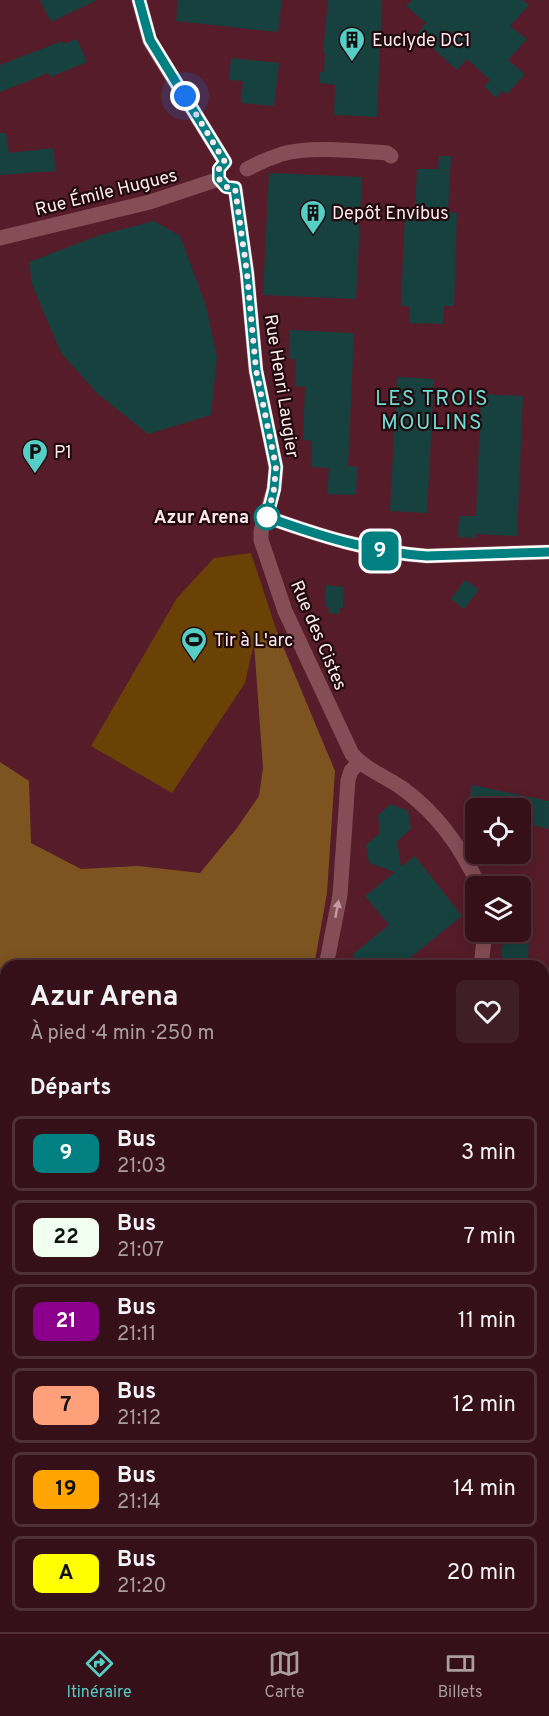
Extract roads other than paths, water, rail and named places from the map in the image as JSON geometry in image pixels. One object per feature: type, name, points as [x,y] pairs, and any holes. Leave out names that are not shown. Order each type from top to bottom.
[{"type":"street","points":[[139,0],[150,40],[225,162]]},
{"type":"street","points":[[247,169],[283,154],[297,152],[387,153],[391,156]]},
{"type":"street","points":[[240,161],[247,169],[247,179],[240,187],[226,187],[219,179],[219,169],[225,162],[240,161]]},
{"type":"street","name":"Rue Émile Hugues","points":[[0,238],[150,202],[219,179]]},
{"type":"street","name":"Rue Henri Laugier","points":[[235,188],[247,273],[256,370],[276,467],[274,489],[267,517]]},
{"type":"street","points":[[267,517],[356,546],[407,554],[427,556],[549,552]]},
{"type":"street","name":"Rue des Cistes","points":[[267,517],[261,531],[261,540],[285,611],[345,743],[359,762],[400,786],[440,821],[474,876]]},
{"type":"street","points":[[327,960],[340,895],[348,780],[351,771],[359,762]]},
{"type":"street","points":[[482,960],[484,942]]},
{"type":"place","name":"Euclyde DC1","points":[[352,63]]},
{"type":"place","name":"Depôt Envibus","points":[[313,236]]},
{"type":"place","name":"P1","points":[[35,475]]},
{"type":"place","name":"Azur Arena","points":[[267,517]]},
{"type":"place","name":"Tir à L'arc","points":[[194,663]]},
{"type":"district","name":"LES TROIS MOULINS","points":[[432,410]]}]
